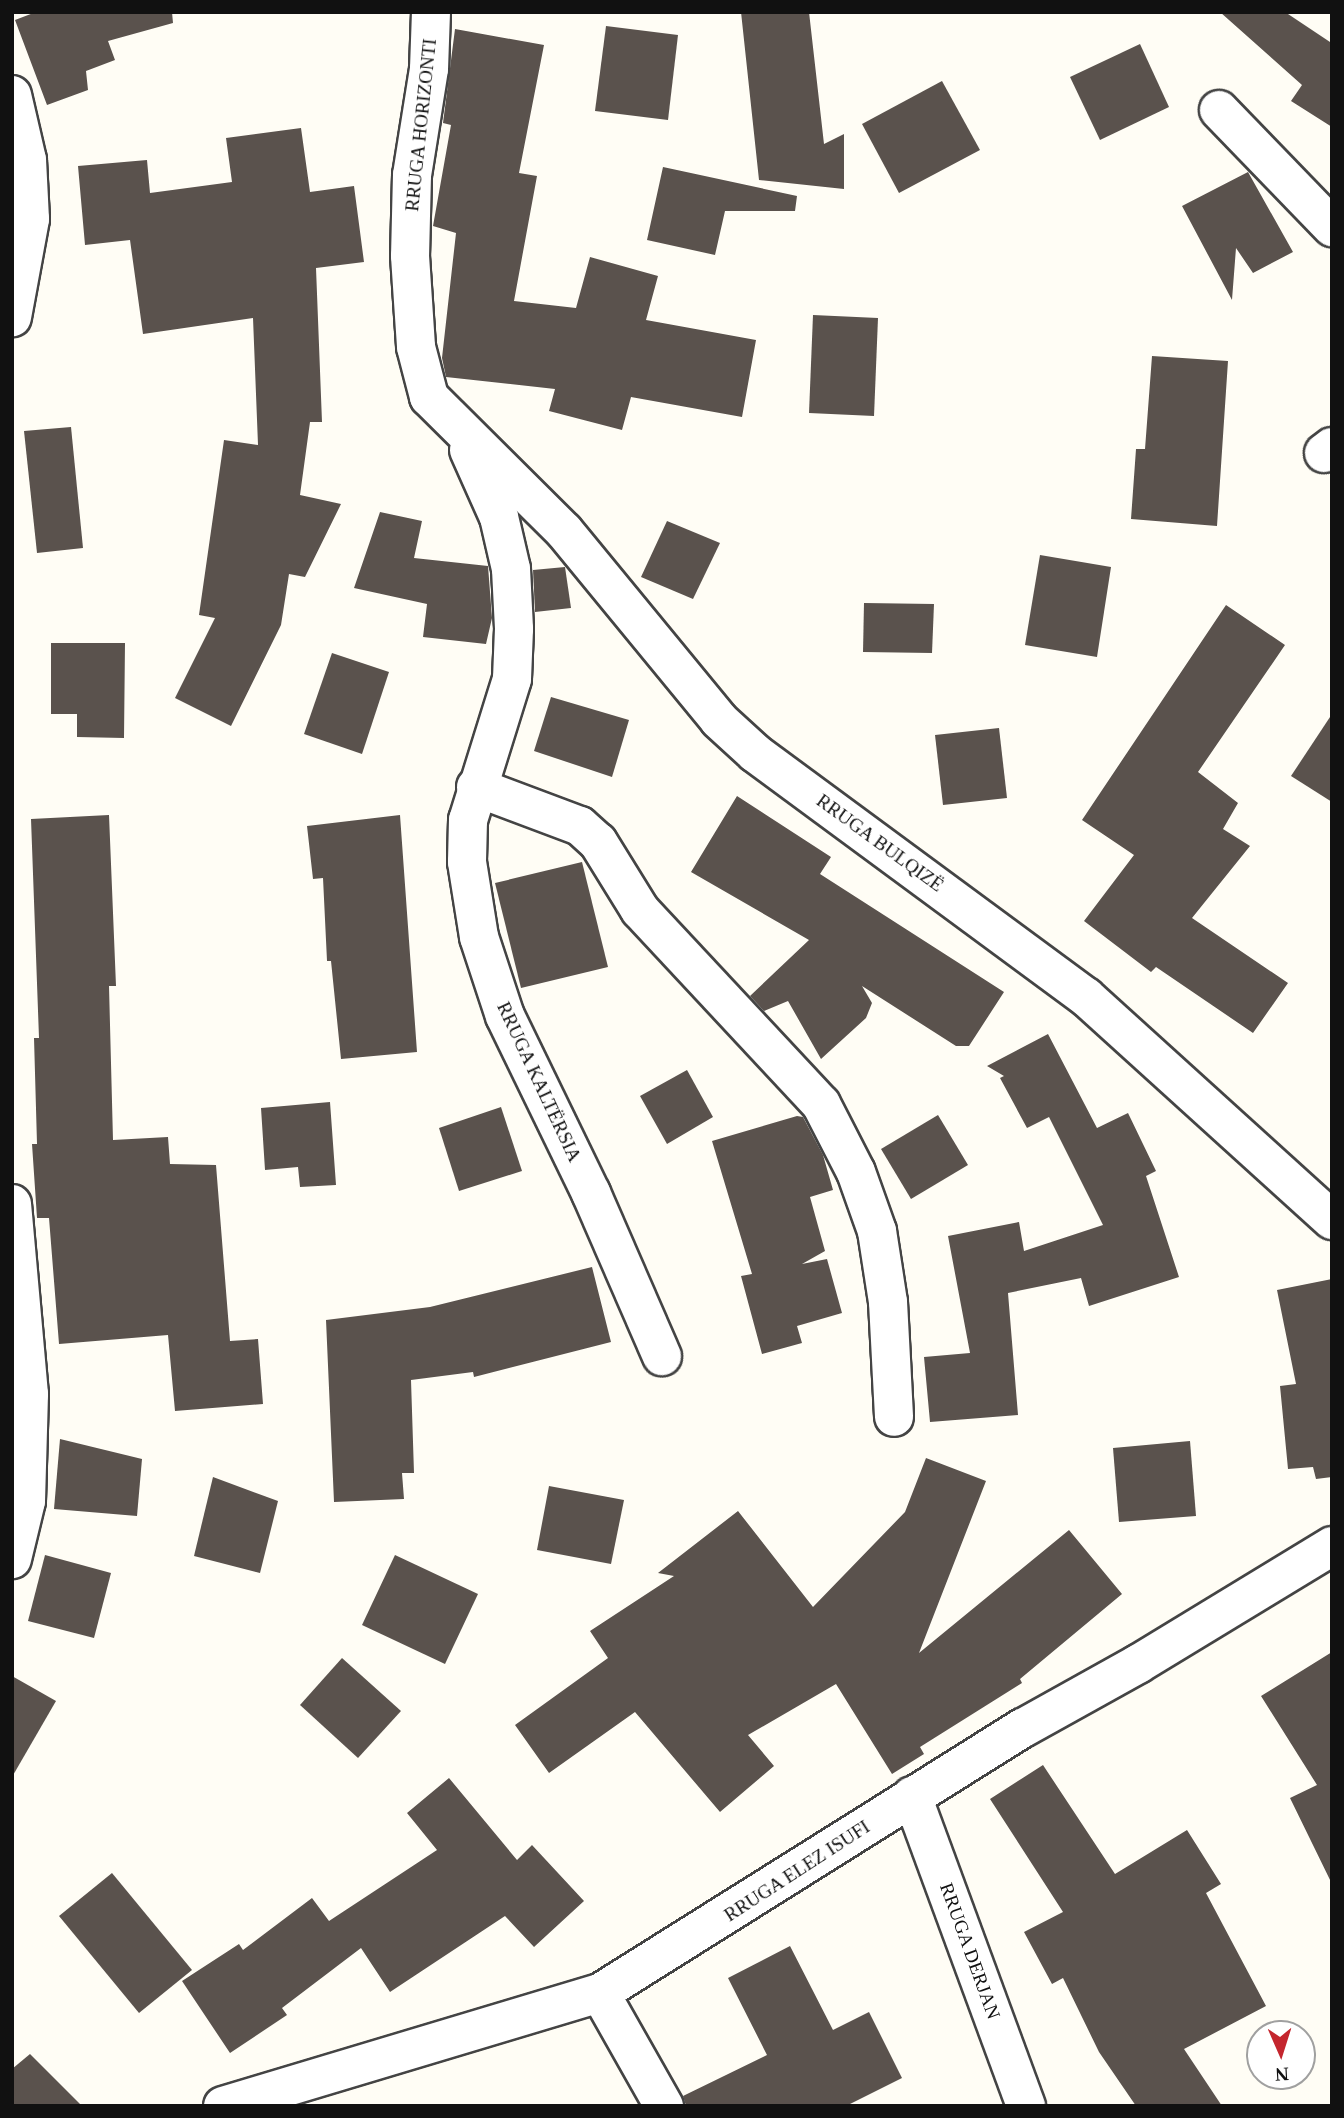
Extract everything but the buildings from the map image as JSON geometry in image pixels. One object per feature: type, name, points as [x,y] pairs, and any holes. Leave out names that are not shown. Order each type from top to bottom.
[{"type":"street","name":"RRUGA HORIZONTI","points":[[431,12],[429,69],[412,175],[416,347],[429,397],[461,433]]},
{"type":"street","points":[[12,94],[27,160],[30,219],[12,317]]},
{"type":"street","points":[[1219,110],[1332,227]]},
{"type":"street","name":"RRUGA KALTËRSIA","points":[[461,433],[499,517],[511,569],[514,629],[509,690],[475,787],[468,820],[467,862],[483,950],[505,1016],[591,1193],[662,1356]]},
{"type":"street","name":"RRUGA BULQIZË","points":[[461,433],[564,531],[719,720],[755,753],[1086,997],[1332,1220]]},
{"type":"street","points":[[475,787],[580,826],[598,842],[640,910],[821,1104],[856,1172],[877,1231],[888,1302],[894,1417]]},
{"type":"street","points":[[12,1204],[29,1394],[26,1501],[12,1559]]},
{"type":"street","name":"RRUGA ELEZ ISUFI","points":[[223,2106],[291,2095],[600,1993],[687,1943],[912,1796],[1332,1546]]},
{"type":"street","name":"RRUGA DERJAN","points":[[912,1796],[1026,2106]]},
{"type":"street","points":[[600,1993],[664,2106]]}]
